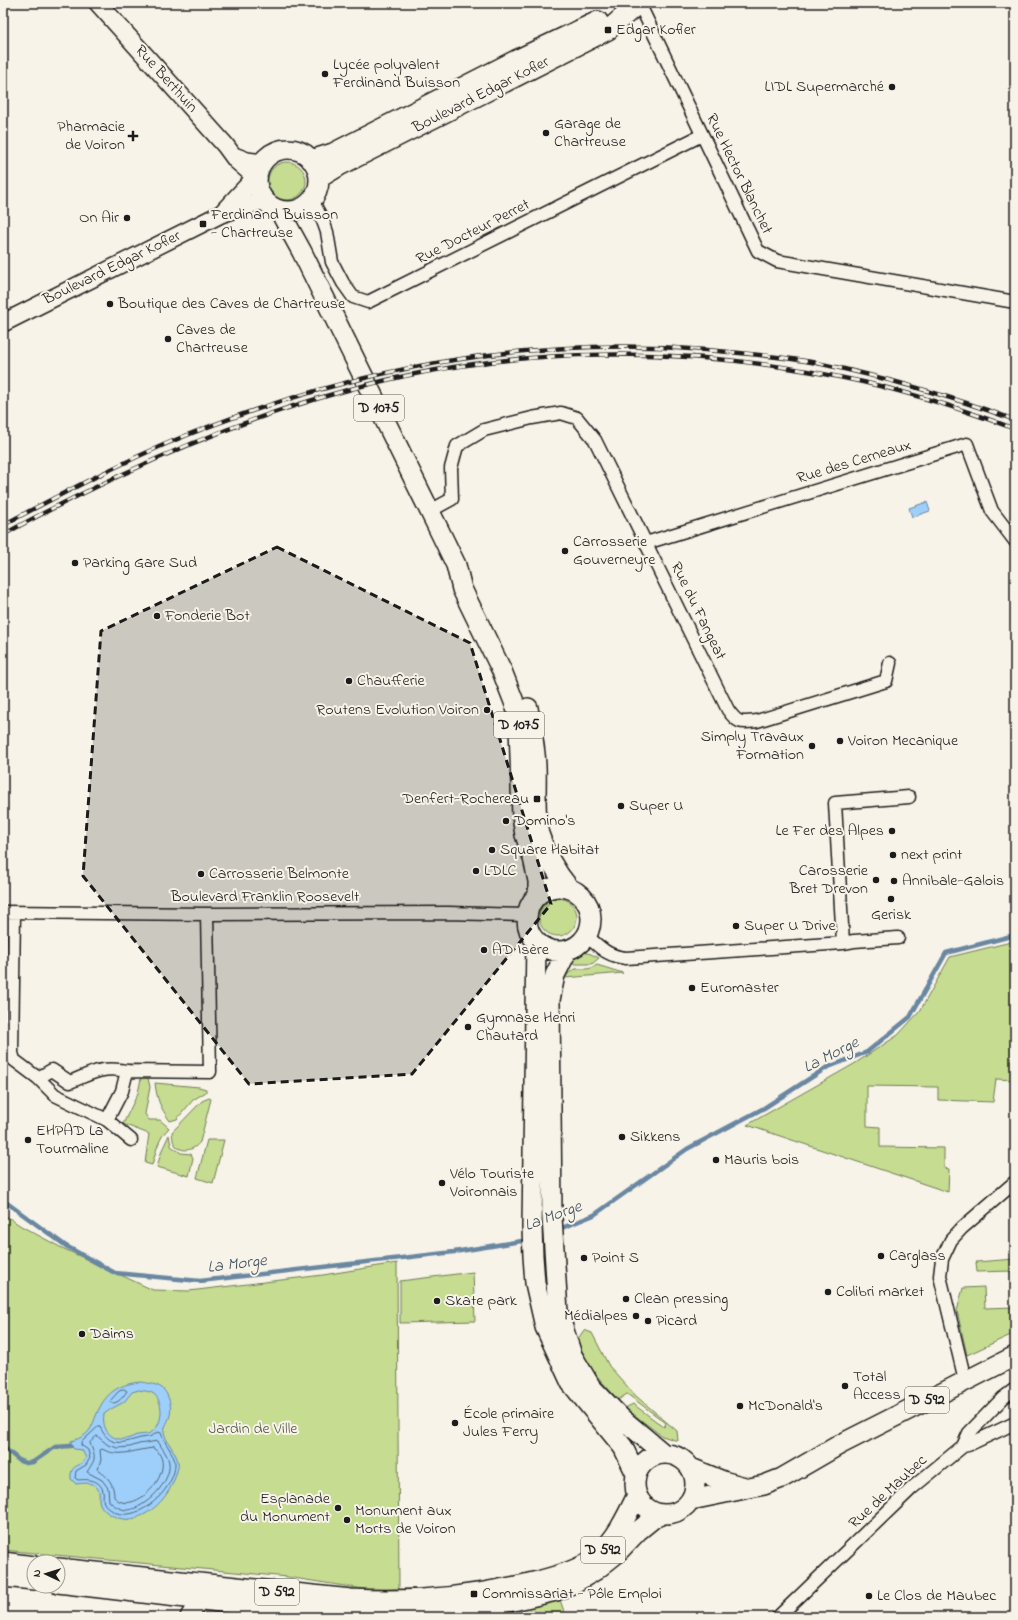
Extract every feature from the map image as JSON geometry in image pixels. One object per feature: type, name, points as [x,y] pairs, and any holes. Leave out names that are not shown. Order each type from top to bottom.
[{"type":"main road","name":"Boulevard Edgar Kofler","points":[[311,160],[333,153],[523,57],[640,3]]},
{"type":"main road","name":"Boulevard Edgar Kofler","points":[[319,178],[339,166],[608,30],[640,3]]},
{"type":"main road","points":[[295,150],[304,154],[311,160],[317,169],[319,178],[317,190],[307,204],[291,211],[272,205],[259,192],[259,174],[267,158],[275,152],[295,150]]},
{"type":"main road","name":"D 1075","points":[[302,252],[307,204]]},
{"type":"main road","name":"D 1075","points":[[272,205],[302,252],[430,511],[456,565],[462,589],[502,671],[516,707],[519,726],[522,817],[525,835],[533,858],[538,881],[538,895]]},
{"type":"main road","name":"D 1075","points":[[456,565],[474,587],[518,677],[527,704],[532,730],[536,764],[539,832],[546,852],[559,876],[569,888]]},
{"type":"main road","points":[[558,886],[569,888],[582,895],[590,907],[592,922],[587,936],[578,945],[567,951],[556,951],[545,948],[536,941],[528,929],[527,915],[530,904],[538,895],[547,889],[558,886]]},
{"type":"main road","points":[[536,941],[532,1227],[535,1283],[544,1327],[564,1371],[577,1393],[623,1447],[636,1474]]},
{"type":"main road","points":[[567,951],[556,975],[550,1000],[552,1217],[558,1312],[572,1355],[591,1387],[620,1418],[664,1454]]},
{"type":"main road","name":"D 592","points":[[691,1500],[748,1487],[764,1485],[782,1478],[839,1445],[1015,1356]]},
{"type":"main road","points":[[664,1454],[676,1456],[685,1461],[691,1468],[695,1477],[696,1486],[691,1500],[683,1509],[672,1514],[660,1515],[650,1511],[642,1504],[637,1495],[634,1484],[636,1474],[643,1463],[653,1456],[664,1454]]},
{"type":"main road","name":"D 592","points":[[691,1468],[723,1481],[748,1487]]},
{"type":"main road","name":"D 592","points":[[374,1611],[430,1599],[508,1588],[555,1577],[578,1568],[596,1557],[609,1544],[623,1525],[637,1495]]},
{"type":"main road","name":"D 592","points":[[66,1584],[201,1592],[374,1611],[462,1610],[509,1602],[556,1591],[574,1583],[596,1570],[616,1554],[638,1531],[660,1515]]},
{"type":"main road","points":[[3,1562],[26,1565]]},
{"type":"main road","name":"D 592","points":[[66,1569],[201,1592]]},
{"type":"main road","points":[[3,1577],[26,1579]]},
{"type":"street","name":"Rue Berthuin","points":[[98,3],[234,156],[247,161],[259,174]]},
{"type":"street","name":"Rue Hector Blanchet","points":[[640,3],[758,251],[777,261],[1015,302]]},
{"type":"street","name":"Rue Docteur Perret","points":[[307,204],[323,221],[327,232],[332,262],[343,283],[353,297],[368,302],[702,135]]},
{"type":"street","name":"Boulevard Edgar Kofler","points":[[221,214],[259,174]]},
{"type":"street","name":"Boulevard Edgar Kofler","points":[[3,324],[221,214],[272,205]]},
{"type":"street","name":"Rue du Fangeat","points":[[430,511],[452,499],[451,468],[457,446],[484,430],[532,418],[561,413],[577,418],[595,440],[728,710],[734,718],[742,723],[757,721],[886,681],[890,663]]},
{"type":"street","name":"Rue des Cerneaux","points":[[646,543],[967,444],[992,511],[1015,541]]},
{"type":"street","points":[[844,943],[835,804],[909,797]]},
{"type":"street","points":[[8,913],[7,1054],[38,1078],[55,1095],[107,1120],[131,1140]]},
{"type":"street","name":"Boulevard Franklin Roosevelt","points":[[8,913],[448,913],[527,915]]},
{"type":"street","points":[[38,1078],[52,1070],[70,1082],[100,1069],[114,1068],[127,1070],[210,1072],[208,914]]},
{"type":"street","points":[[587,936],[607,954],[614,957],[626,958],[898,938]]},
{"type":"street","points":[[107,1120],[122,1091],[127,1070]]},
{"type":"street","points":[[965,1380],[940,1276],[942,1259],[951,1240],[962,1228],[1015,1182]]},
{"type":"street","name":"Rue de Maubec","points":[[778,1617],[912,1488],[963,1446],[969,1433],[1003,1398],[1015,1388]]},
{"type":"street","points":[[963,1446],[968,1446],[1015,1423]]},
{"type":"street","points":[[189,1617],[201,1592]]},
{"type":"highlighted area","points":[[277,547],[470,643],[551,904],[412,1074],[249,1084],[83,876],[101,631]]},
{"type":"green space","points":[[283,162],[291,162],[301,167],[305,174],[305,188],[301,195],[291,200],[283,200],[273,195],[271,192],[268,185],[268,177],[273,167],[276,165]]},
{"type":"green space","points":[[558,898],[571,904],[577,917],[571,930],[558,936],[545,930],[539,917],[545,904]]},
{"type":"green space","points":[[1015,941],[1015,1080],[996,1079],[993,1102],[938,1100],[938,1087],[867,1086],[867,1126],[880,1127],[880,1147],[944,1148],[944,1168],[949,1169],[948,1192],[747,1125],[854,1064],[898,1035],[920,1011],[950,957]]},
{"type":"green space","points":[[583,952],[599,958],[592,964],[572,964],[563,970],[572,957]]},
{"type":"green space","points":[[597,965],[623,973],[565,978],[573,970],[592,968]]},
{"type":"green space","points":[[142,1074],[147,1074],[150,1087],[145,1114],[149,1120],[160,1120],[169,1128],[162,1136],[152,1165],[145,1163],[149,1134],[123,1124],[138,1093]]},
{"type":"green space","points":[[155,1083],[199,1087],[206,1089],[206,1092],[193,1100],[177,1119],[170,1121],[160,1103]]},
{"type":"green space","points":[[209,1098],[211,1099],[200,1142],[192,1149],[185,1150],[179,1148],[174,1143],[172,1132],[202,1101]]},
{"type":"green space","points":[[169,1135],[171,1146],[181,1153],[191,1154],[193,1158],[189,1176],[157,1167],[162,1150]]},
{"type":"green space","points":[[207,1140],[224,1140],[213,1183],[197,1178]]},
{"type":"green space","name":"Jardin de Ville","points":[[3,1214],[21,1226],[60,1247],[153,1290],[189,1291],[323,1275],[397,1263],[399,1589],[364,1589],[287,1577],[66,1556],[66,1554],[45,1554],[3,1550]]},
{"type":"green space","points":[[1015,1259],[1015,1290],[1013,1290],[1012,1271],[977,1272],[976,1262]]},
{"type":"green space","name":"Skate park","points":[[473,1272],[475,1321],[400,1323],[400,1281]]},
{"type":"green space","points":[[984,1287],[985,1308],[1015,1307],[1015,1333],[967,1355],[957,1311],[963,1288]]},
{"type":"green space","points":[[584,1330],[592,1333],[609,1366],[636,1396],[677,1431],[678,1441],[662,1436],[625,1408],[633,1404],[664,1427],[666,1423],[627,1394],[618,1400],[590,1368],[577,1340]]},
{"type":"green space","points":[[559,1597],[566,1617],[432,1617]]},
{"type":"water","points":[[927,502],[930,511],[912,517],[909,508]]},
{"type":"water","points":[[140,1382],[161,1387],[167,1394],[170,1401],[171,1412],[164,1432],[166,1439],[177,1458],[178,1465],[175,1479],[171,1487],[154,1508],[139,1517],[122,1519],[109,1514],[102,1508],[99,1501],[99,1492],[93,1484],[76,1484],[71,1479],[73,1468],[81,1464],[86,1458],[82,1450],[74,1449],[71,1446],[71,1441],[84,1436],[88,1432],[100,1407],[112,1392],[127,1384]],"holes":[[[139,1390],[154,1394],[157,1398],[161,1408],[159,1423],[153,1431],[149,1433],[136,1435],[130,1438],[118,1439],[106,1430],[104,1426],[104,1414],[124,1402],[132,1392]]]},
{"type":"waterway","name":"La Morge","points":[[557,1230],[594,1215],[687,1149],[764,1108],[826,1068],[867,1052],[910,1017],[946,953],[1015,935]]},
{"type":"waterway","name":"La Morge","points":[[3,1200],[66,1246],[115,1273],[200,1281],[454,1252],[528,1240]]},
{"type":"waterway","points":[[3,1447],[20,1461],[26,1463],[33,1462],[55,1447],[71,1446]]},
{"type":"railway","points":[[3,525],[132,459],[213,425],[273,404],[333,386],[394,371],[455,360],[517,352],[580,347],[643,347],[706,350],[789,358],[842,368],[892,381],[941,395],[1015,420]]},
{"type":"railway","points":[[3,535],[61,504],[148,462],[231,428],[287,408],[344,391],[408,376],[472,364],[537,357],[603,355],[668,356],[734,361],[799,370],[863,382],[921,397],[1015,429]]},
{"type":"place","name":"Edgar Kofler","points":[[608,30]]},
{"type":"place","name":"Lycée polyvalent Ferdinand Buisson","points":[[325,74]]},
{"type":"place","name":"LIDL Supermarché","points":[[892,87]]},
{"type":"place","name":"Garage de Chartreuse","points":[[546,133]]},
{"type":"place","name":"Pharmacie de Voiron","points":[[133,136]]},
{"type":"place","name":"On Air","points":[[127,218]]},
{"type":"place","name":"Ferdinand Buisson - Chartreuse","points":[[203,224]]},
{"type":"place","name":"Boutique des Caves de Chartreuse","points":[[110,304]]},
{"type":"place","name":"Caves de Chartreuse","points":[[168,339]]},
{"type":"place","name":"Carrosserie Gouverneyre","points":[[565,551]]},
{"type":"place","name":"Parking Gare Sud","points":[[75,563]]},
{"type":"place","name":"Fonderie Bot","points":[[157,616]]},
{"type":"place","name":"Chaufferie","points":[[349,681]]},
{"type":"place","name":"Routens Evolution Voiron","points":[[487,710]]},
{"type":"place","name":"Voiron Mecanique","points":[[840,741]]},
{"type":"place","name":"Simply Travaux Formation","points":[[812,746]]},
{"type":"place","name":"Denfert-Rochereau","points":[[537,799]]},
{"type":"place","name":"Super U","points":[[621,806]]},
{"type":"place","name":"Domino's","points":[[506,821]]},
{"type":"place","name":"Le Fer des Alpes","points":[[892,831]]},
{"type":"place","name":"Square Habitat","points":[[492,850]]},
{"type":"place","name":"next print","points":[[893,855]]},
{"type":"place","name":"LDLC","points":[[476,871]]},
{"type":"place","name":"Carrosserie Belmonte","points":[[201,874]]},
{"type":"place","name":"Carosserie Bret Drevon","points":[[876,880]]},
{"type":"place","name":"Annibale-Galois","points":[[894,881]]},
{"type":"place","name":"Gerisk","points":[[891,899]]},
{"type":"place","name":"Super U Drive","points":[[736,926]]},
{"type":"place","name":"AD Isère","points":[[484,950]]},
{"type":"place","name":"Euromaster","points":[[692,988]]},
{"type":"place","name":"Gymnase Henri Chautard","points":[[468,1027]]},
{"type":"place","name":"Sikkens","points":[[622,1137]]},
{"type":"place","name":"EHPAD La Tourmaline","points":[[28,1140]]},
{"type":"place","name":"Mauris bois","points":[[716,1160]]},
{"type":"place","name":"Vélo Touriste Voironnais","points":[[442,1183]]},
{"type":"place","name":"Carglass","points":[[881,1256]]},
{"type":"place","name":"Point S","points":[[584,1258]]},
{"type":"place","name":"Colibri market","points":[[828,1292]]},
{"type":"place","name":"Clean pressing","points":[[626,1299]]},
{"type":"place","name":"Skate park","points":[[437,1301]]},
{"type":"place","name":"Médialpes","points":[[636,1316]]},
{"type":"place","name":"Picard","points":[[648,1321]]},
{"type":"place","name":"Daims","points":[[82,1334]]},
{"type":"place","name":"Total Access","points":[[845,1386]]},
{"type":"place","name":"McDonald's","points":[[740,1406]]},
{"type":"place","name":"École primaire Jules Ferry","points":[[455,1423]]},
{"type":"place","name":"Esplanade du Monument","points":[[338,1508]]},
{"type":"place","name":"Monument aux Morts de Voiron","points":[[347,1520]]},
{"type":"place","name":"Commissariat - Pôle Emploi","points":[[474,1594]]},
{"type":"place","name":"Le Clos de Maubec","points":[[869,1596]]}]
